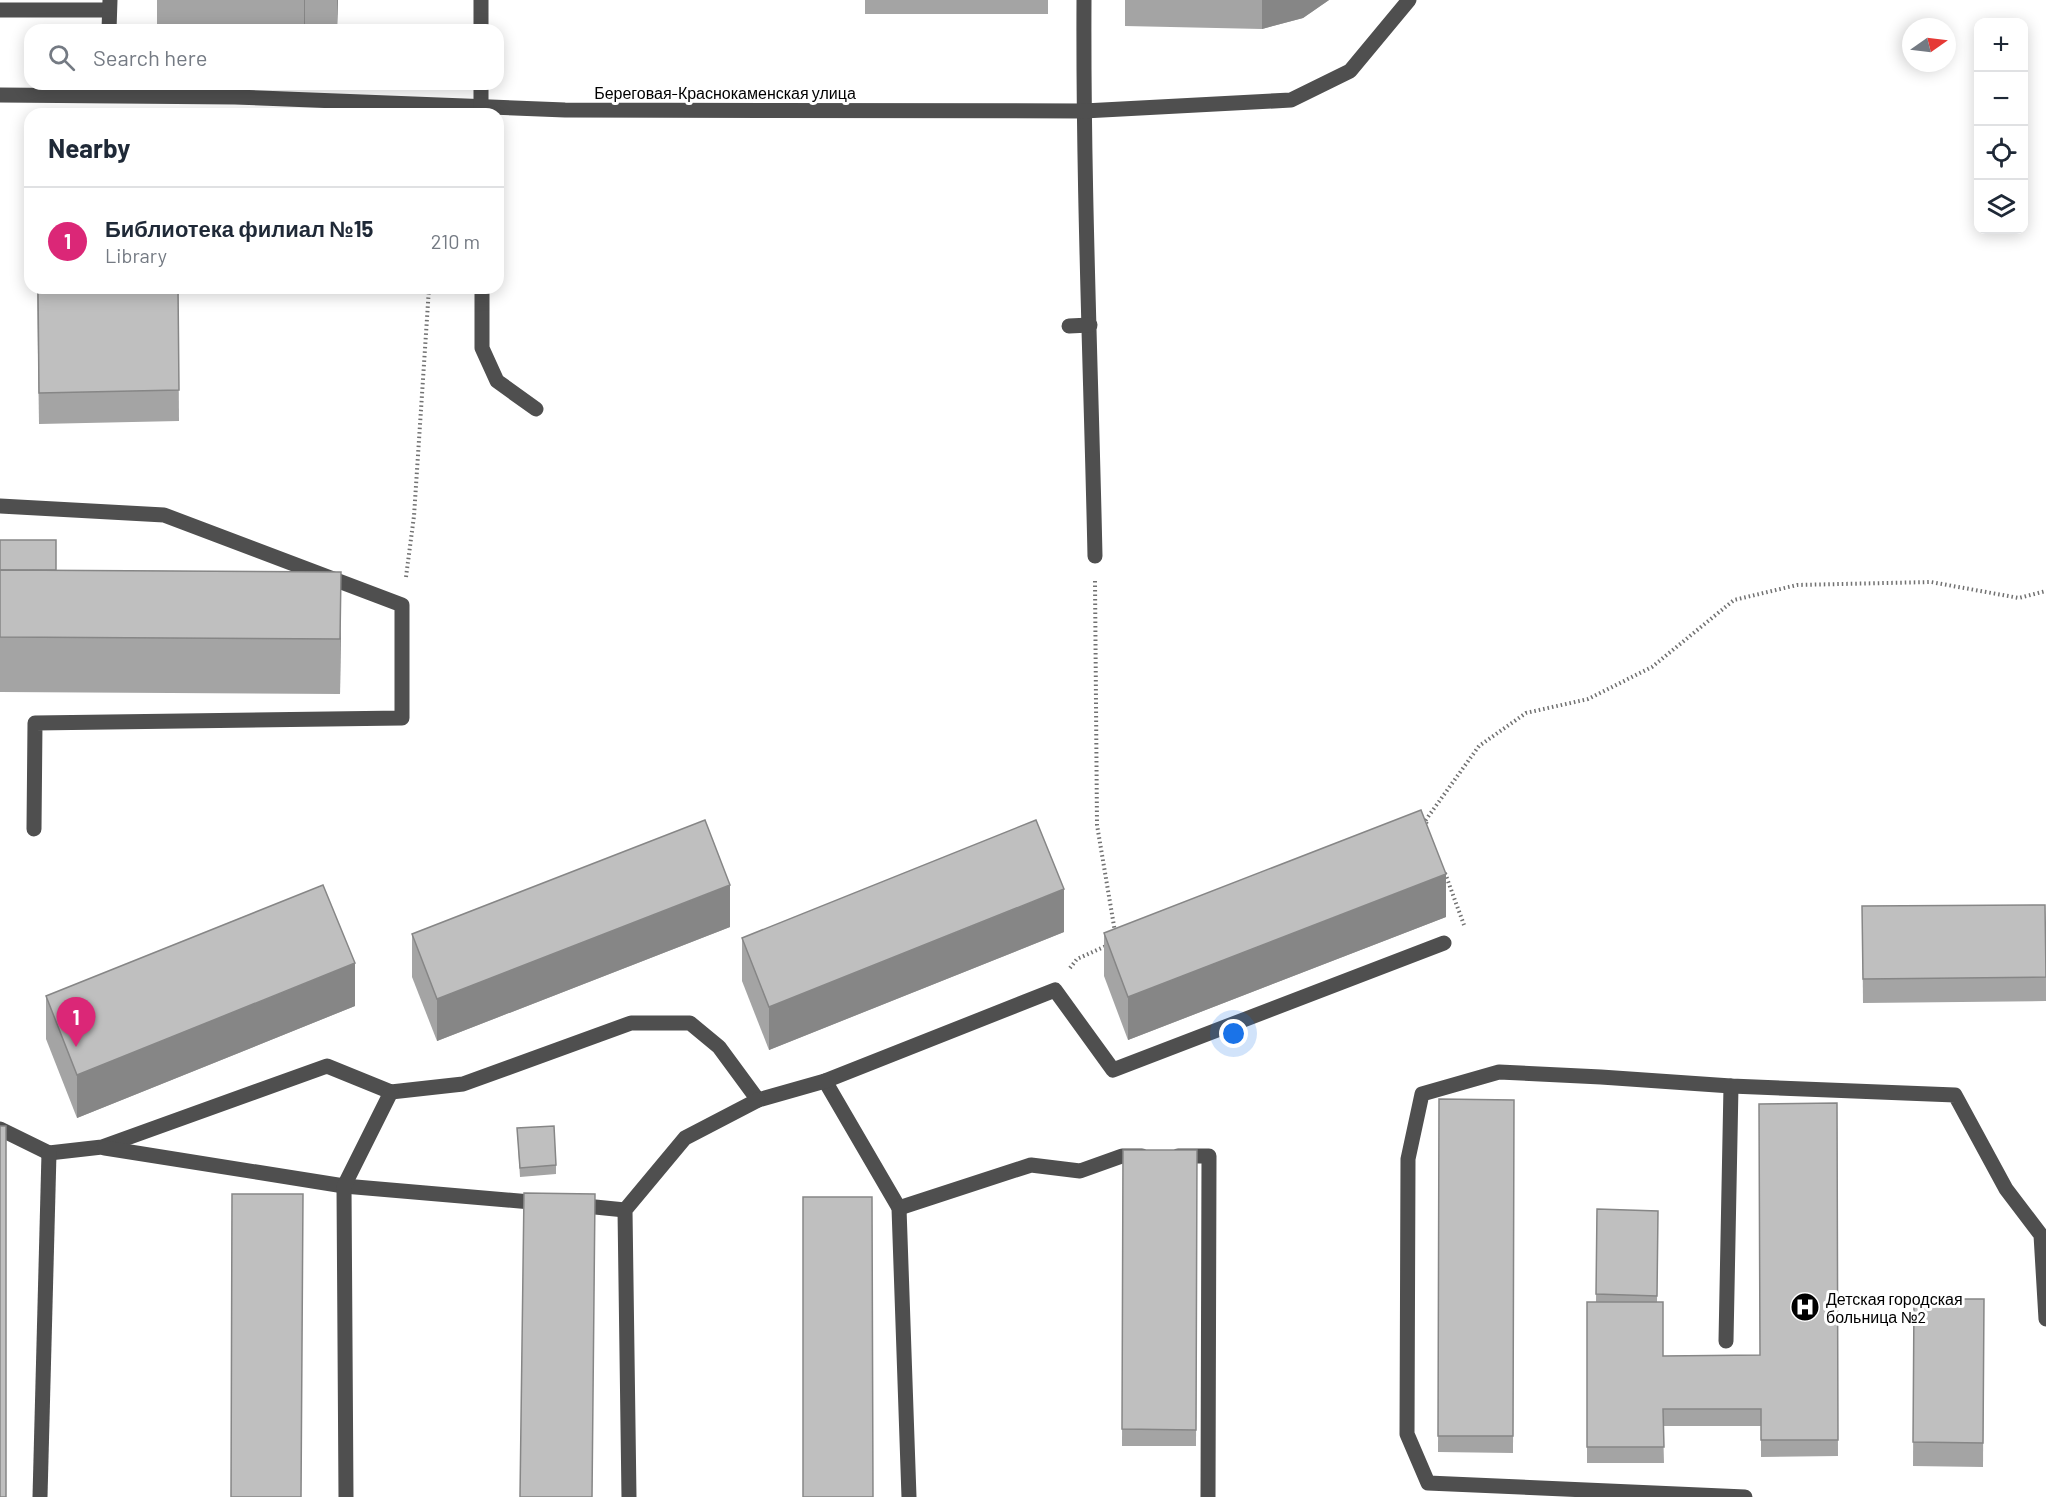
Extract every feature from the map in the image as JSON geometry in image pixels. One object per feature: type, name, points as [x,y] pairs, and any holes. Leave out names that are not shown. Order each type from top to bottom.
[{"type":"street","points":[[481,0],[481,24]]},
{"type":"street","points":[[1084,0],[1084,111],[1095,556]]},
{"type":"street","name":"Береговая-Краснокаменская улица","points":[[504,110],[1084,111],[1291,99],[1350,71],[1409,0]]},
{"type":"street","points":[[0,9],[110,5],[109,24]]},
{"type":"street","name":"Береговая-Краснокаменская улица","points":[[0,95],[108,90],[442,108]]},
{"type":"street","points":[[481,90],[481,108]]},
{"type":"street","points":[[482,294],[482,348],[497,381],[536,409]]},
{"type":"street","points":[[1069,326],[1090,325]]},
{"type":"street","points":[[0,506],[164,515],[402,604],[402,718],[35,723],[34,829]]},
{"type":"street","points":[[629,1497],[625,1210],[685,1138],[758,1100],[825,1081],[1055,990],[1113,1070],[1444,943]]},
{"type":"street","points":[[0,1130],[49,1153],[102,1147],[327,1066],[391,1092],[463,1084],[631,1023],[690,1023],[719,1047],[758,1100]]},
{"type":"street","points":[[1745,1497],[1428,1483],[1407,1434],[1408,1158],[1422,1094],[1499,1072],[1731,1086],[1955,1095],[2006,1189],[2041,1235],[2046,1319]]},
{"type":"street","points":[[825,1081],[899,1208],[909,1497]]},
{"type":"street","points":[[1726,1341],[1731,1086]]},
{"type":"street","points":[[346,1497],[344,1186],[391,1092]]},
{"type":"street","points":[[102,1147],[344,1186],[625,1210]]},
{"type":"street","points":[[40,1497],[49,1153]]},
{"type":"street","points":[[899,1208],[1031,1165],[1080,1170],[1122,1156],[1209,1156],[1208,1497]]},
{"type":"path","points":[[402,604],[414,516],[429,294]]},
{"type":"path","points":[[1055,990],[1077,959],[1116,942],[1097,825],[1095,556]]},
{"type":"path","points":[[1414,825],[1425,821],[1479,746],[1526,713],[1588,699],[1652,667],[1734,600],[1797,585],[1931,582],[2019,598],[2046,591]]},
{"type":"path","points":[[1425,821],[1429,831]]},
{"type":"path","points":[[1444,873],[1468,935],[1444,943]]},
{"type":"building","points":[[38,294],[178,294],[179,390],[39,393]]},
{"type":"building","points":[[0,540],[56,540],[56,570],[0,570]]},
{"type":"building","points":[[0,570],[341,572],[340,639],[0,637]]},
{"type":"building","points":[[1421,810],[1446,874],[1128,997],[1104,933]]},
{"type":"building","points":[[705,820],[730,885],[437,999],[412,934]]},
{"type":"building","points":[[1036,820],[1064,889],[769,1007],[742,938]]},
{"type":"building","points":[[323,885],[355,963],[77,1075],[46,996]]},
{"type":"building","points":[[2045,905],[2046,977],[1863,979],[1862,906]]},
{"type":"building","points":[[1439,1099],[1514,1100],[1513,1436],[1438,1436]]},
{"type":"building","points":[[1837,1103],[1838,1440],[1761,1440],[1761,1409],[1663,1409],[1664,1447],[1587,1447],[1587,1302],[1663,1302],[1663,1356],[1760,1355],[1759,1104]]},
{"type":"building","points":[[0,1126],[6,1126],[6,1497],[0,1497]]},
{"type":"building","points":[[554,1126],[556,1165],[520,1168],[517,1128]]},
{"type":"building","points":[[1123,1150],[1197,1150],[1196,1430],[1122,1429]]},
{"type":"building","points":[[524,1193],[595,1194],[592,1497],[520,1497]]},
{"type":"building","points":[[232,1194],[303,1194],[301,1497],[231,1497]]},
{"type":"building","points":[[803,1197],[872,1197],[873,1497],[803,1497]]},
{"type":"building","points":[[1597,1209],[1658,1211],[1657,1296],[1596,1294]]},
{"type":"building","points":[[1914,1299],[1984,1299],[1983,1443],[1913,1442]]},
{"type":"place","name":"Библиотека филиал №15","points":[[76,1047]]},
{"type":"place","name":"Детская городская больница №2","points":[[1805,1307]]}]
